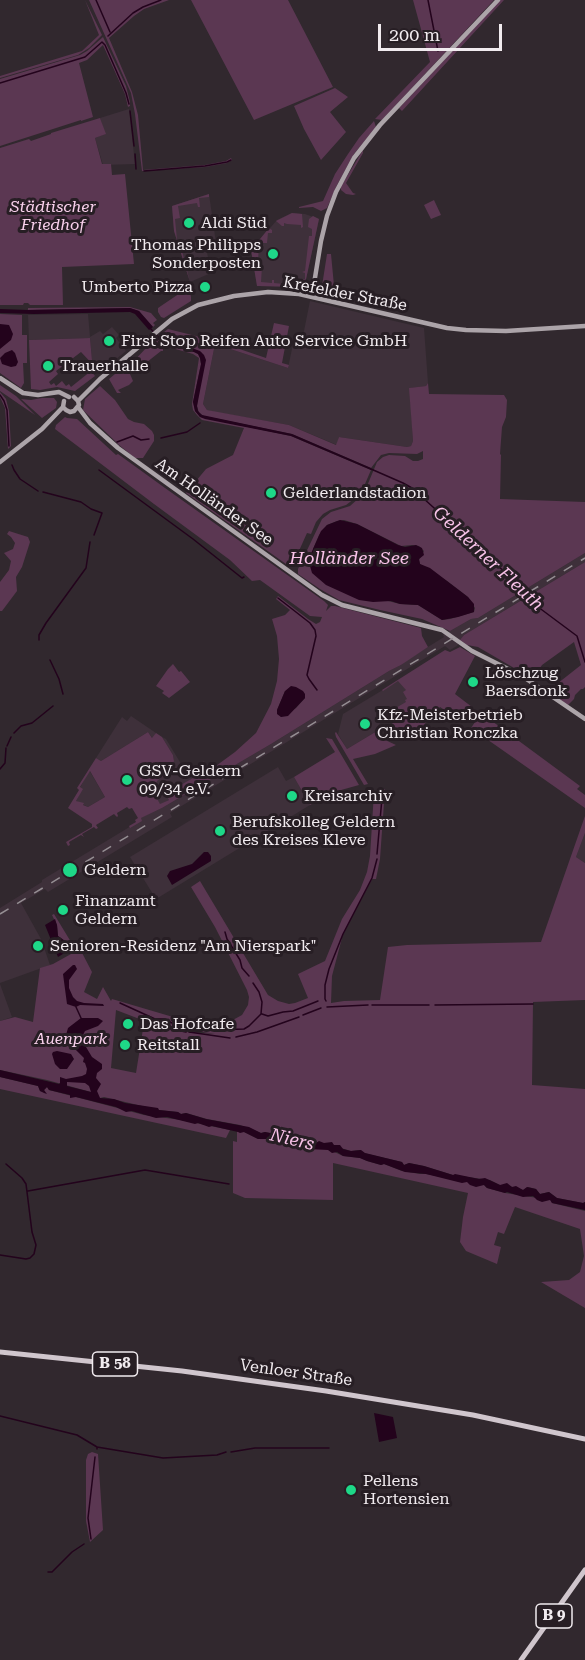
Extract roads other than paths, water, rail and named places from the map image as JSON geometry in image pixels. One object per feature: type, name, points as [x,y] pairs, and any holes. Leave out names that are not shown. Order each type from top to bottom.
[{"type":"main road","points":[[312,296],[327,216],[336,192],[354,158],[380,125],[498,0]]},
{"type":"main road","name":"Krefelder Straße","points":[[0,462],[49,423],[65,406],[75,403],[172,319],[207,302],[227,297],[268,292],[312,296],[466,330],[510,331],[585,326]]},
{"type":"main road","points":[[0,378],[23,393],[38,395],[61,392],[75,403]]},
{"type":"main road","points":[[51,393],[58,396],[65,406],[75,403]]},
{"type":"main road","name":"Am Holländer See","points":[[75,403],[90,423],[130,457],[322,595],[342,604],[445,631],[472,651],[522,676],[585,719]]},
{"type":"main road","name":"Venloer Straße","points":[[0,1352],[182,1371],[326,1391],[483,1416],[585,1439]]},
{"type":"main road","name":"B 9","points":[[520,1660],[585,1570]]},
{"type":"water","points":[[130,308],[139,311],[153,327],[149,330],[135,314],[130,312],[0,313],[0,309]]},
{"type":"water","points":[[0,324],[9,325],[13,334],[11,340],[0,349]]},
{"type":"water","points":[[160,335],[200,351],[204,355],[206,360],[197,406],[202,415],[292,434],[371,468],[371,470],[291,436],[200,417],[195,411],[193,402],[201,364],[200,358],[194,352],[164,343],[156,338]]},
{"type":"water","points":[[12,350],[18,362],[16,366],[2,364],[0,358]]},
{"type":"water","name":"Holländer See","points":[[340,520],[357,524],[398,545],[405,547],[416,545],[422,548],[424,555],[419,559],[420,564],[430,568],[468,597],[474,604],[474,612],[442,620],[418,605],[359,600],[326,585],[312,573],[309,558],[321,531],[327,525]]},
{"type":"water","points":[[291,686],[303,691],[305,698],[288,716],[281,717],[277,714],[277,710],[285,691]]},
{"type":"water","points":[[204,852],[208,852],[211,861],[172,885],[167,876],[170,871],[192,864]]},
{"type":"water","points":[[55,919],[58,936],[71,949],[58,957],[45,925]]},
{"type":"water","points":[[73,965],[77,969],[69,980],[69,988],[73,997],[77,1001],[104,1006],[80,1005],[76,1007],[67,1004],[63,974]]},
{"type":"water","name":"Niers","points":[[81,1018],[98,1018],[103,1021],[98,1026],[85,1031],[82,1037],[92,1057],[102,1064],[102,1069],[97,1073],[96,1078],[101,1084],[97,1091],[100,1098],[181,1114],[186,1113],[249,1127],[261,1133],[275,1134],[278,1137],[296,1138],[316,1143],[319,1141],[332,1142],[343,1149],[361,1150],[402,1162],[404,1165],[409,1163],[453,1175],[485,1178],[500,1185],[507,1183],[523,1190],[527,1187],[536,1189],[540,1194],[549,1192],[557,1198],[585,1202],[585,1210],[552,1203],[550,1200],[542,1202],[533,1196],[523,1197],[505,1193],[484,1185],[476,1187],[467,1182],[405,1172],[384,1164],[343,1156],[328,1150],[309,1149],[276,1143],[268,1139],[258,1139],[244,1132],[167,1117],[156,1118],[132,1111],[126,1112],[116,1107],[76,1097],[70,1098],[70,1095],[49,1090],[47,1087],[44,1090],[47,1094],[40,1091],[38,1086],[0,1077],[0,1070],[59,1084],[60,1077],[66,1079],[86,1074],[84,1058],[72,1046],[66,1035],[68,1028]],"holes":[[[67,1082],[85,1083],[91,1092],[67,1086]]]},
{"type":"water","points":[[57,1051],[71,1054],[74,1059],[67,1069],[60,1069],[55,1064],[52,1054]]},
{"type":"water","points":[[374,1413],[393,1417],[397,1438],[379,1442]]},
{"type":"waterway","points":[[96,0],[110,32]]},
{"type":"waterway","points":[[108,36],[133,13],[161,0]]},
{"type":"waterway","points":[[428,0],[438,51]]},
{"type":"waterway","points":[[0,83],[85,57],[102,42],[129,104]]},
{"type":"waterway","points":[[130,111],[134,146]]},
{"type":"waterway","points":[[135,154],[136,169]]},
{"type":"waterway","points":[[144,171],[205,166],[231,160]]},
{"type":"waterway","name":"Gelderner Fleuth","points":[[150,328],[159,338]]},
{"type":"waterway","points":[[0,395],[7,410],[9,446]]},
{"type":"waterway","points":[[161,438],[187,432],[200,423]]},
{"type":"waterway","points":[[117,442],[133,436],[141,440],[149,439]]},
{"type":"waterway","points":[[12,465],[20,479],[38,491]]},
{"type":"waterway","name":"Gelderner Fleuth","points":[[371,469],[412,488],[518,584],[526,598],[577,636],[585,662]]},
{"type":"waterway","points":[[99,470],[242,578],[244,577]]},
{"type":"waterway","points":[[43,492],[81,502],[102,513],[94,535]]},
{"type":"waterway","points":[[39,640],[39,635],[46,623],[86,568],[90,542]]},
{"type":"waterway","points":[[278,598],[310,623],[315,630],[316,636],[307,675],[317,690]]},
{"type":"waterway","points":[[50,660],[63,694]]},
{"type":"waterway","points":[[14,733],[21,726],[32,723],[53,706]]},
{"type":"waterway","points":[[7,746],[11,737]]},
{"type":"waterway","points":[[0,769],[5,763],[6,748]]},
{"type":"waterway","points":[[377,854],[382,798]]},
{"type":"waterway","points":[[326,1001],[325,985],[329,969],[343,934],[372,878],[377,859]]},
{"type":"waterway","points":[[225,932],[242,968],[249,976]]},
{"type":"waterway","points":[[120,1003],[155,1019],[164,1019],[172,1023],[216,1030],[244,1029],[261,1014],[262,1002],[253,983]]},
{"type":"waterway","points":[[262,1014],[268,1016],[293,1011],[318,1001]]},
{"type":"waterway","points":[[435,1005],[533,1004]]},
{"type":"waterway","points":[[327,1007],[368,1005]]},
{"type":"waterway","points":[[372,1005],[429,1005]]},
{"type":"waterway","points":[[76,1007],[81,1018]]},
{"type":"waterway","points":[[303,1015],[321,1008]]},
{"type":"waterway","points":[[236,1037],[299,1017]]},
{"type":"waterway","points":[[151,1025],[186,1032]]},
{"type":"waterway","points":[[189,1032],[230,1038]]},
{"type":"waterway","points":[[0,1255],[30,1258],[34,1254],[36,1245],[32,1232],[26,1184],[6,1164]]},
{"type":"waterway","points":[[28,1191],[145,1170],[229,1184]]},
{"type":"waterway","points":[[0,1416],[77,1435],[97,1449]]},
{"type":"waterway","points":[[97,1447],[163,1458],[217,1455],[226,1452]]},
{"type":"waterway","points":[[231,1452],[255,1448],[329,1448]]},
{"type":"waterway","points":[[91,1539],[88,1518],[95,1457]]},
{"type":"waterway","points":[[48,1572],[52,1572],[72,1552],[84,1544]]},
{"type":"railway","points":[[0,914],[585,558]]},
{"type":"place","name":"Aldi Süd","points":[[189,223]]},
{"type":"place","name":"Thomas Philipps Sonderposten","points":[[273,254]]},
{"type":"place","name":"Umberto Pizza","points":[[205,287]]},
{"type":"place","name":"First Stop Reifen Auto Service GmbH","points":[[109,341]]},
{"type":"place","name":"Trauerhalle","points":[[48,366]]},
{"type":"place","name":"Gelderlandstadion","points":[[271,493]]},
{"type":"place","name":"Löschzug Baersdonk","points":[[473,682]]},
{"type":"place","name":"Kfz-Meisterbetrieb Christian Ronczka","points":[[365,724]]},
{"type":"place","name":"GSV-Geldern 09/34 e.V.","points":[[127,780]]},
{"type":"place","name":"Kreisarchiv","points":[[292,796]]},
{"type":"place","name":"Berufskolleg Geldern des Kreises Kleve","points":[[220,831]]},
{"type":"place","name":"Geldern","points":[[70,870]]},
{"type":"place","name":"Finanzamt Geldern","points":[[63,910]]},
{"type":"place","name":"Senioren-Residenz \"Am Nierspark\"","points":[[38,946]]},
{"type":"place","name":"Das Hofcafe","points":[[128,1024]]},
{"type":"place","name":"Reitstall","points":[[125,1045]]},
{"type":"place","name":"Pellens Hortensien","points":[[351,1490]]},
{"type":"park label","name":"Städtischer Friedhof","points":[[53,216]]},
{"type":"park label","name":"Auenpark","points":[[71,1039]]}]
